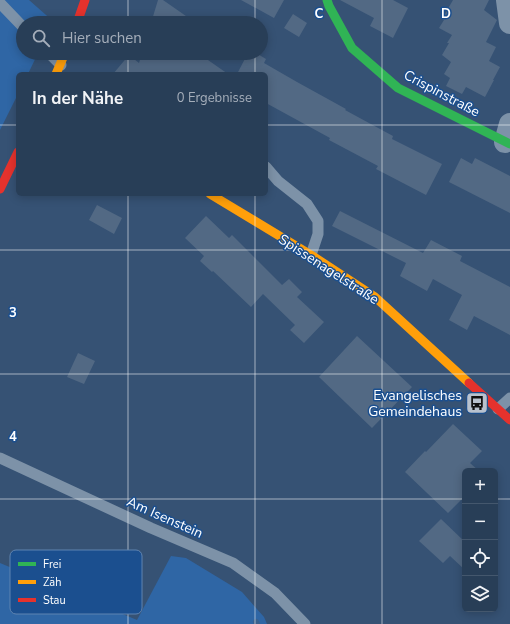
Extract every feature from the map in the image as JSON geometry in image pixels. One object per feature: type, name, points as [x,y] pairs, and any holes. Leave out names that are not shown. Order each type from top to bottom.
[{"type":"street","points":[[79,16],[85,0]]},
{"type":"street","name":"Crispinstraße","points":[[327,0],[352,48],[398,88],[508,137]]},
{"type":"street","points":[[507,0],[510,23]]},
{"type":"street","points":[[0,189],[16,156]]},
{"type":"street","name":"Spissenagelstraße","points":[[213,196],[311,255],[375,297],[510,420]]},
{"type":"lane","points":[[0,3],[16,20]]},
{"type":"lane","points":[[268,169],[278,181],[307,204],[318,221],[318,234],[311,255]]},
{"type":"lane","points":[[498,409],[510,398]]},
{"type":"lane","name":"Am Isenstein","points":[[0,458],[151,528],[233,563],[275,593],[305,624]]},
{"type":"shaded area","points":[[0,0],[29,0],[47,16],[16,16],[16,60],[35,60],[29,72],[16,72],[16,98],[0,130]]},
{"type":"shaded area","points":[[171,556],[186,558],[242,592],[264,617],[267,624],[0,624],[0,563],[10,567],[10,614],[123,614],[137,620],[140,614],[142,614],[142,611]]},
{"type":"building","points":[[158,0],[163,0],[186,16],[153,16]]},
{"type":"building","points":[[241,0],[284,0],[274,18]]},
{"type":"building","points":[[340,0],[393,0],[408,8],[393,38],[370,26],[374,18]]},
{"type":"building","points":[[453,0],[489,0],[484,10],[497,20],[486,42],[496,47],[489,61],[500,67],[485,97],[466,87],[462,94],[446,86],[450,78],[444,74],[451,62],[442,55],[452,35],[439,28],[444,20],[442,19]]},
{"type":"building","points":[[293,14],[307,23],[299,37],[284,28]]},
{"type":"building","points":[[125,60],[135,60],[139,63],[140,60],[208,60],[225,72],[115,72]]},
{"type":"building","points":[[244,60],[266,60],[264,63],[393,136],[392,139],[442,164],[426,195],[376,169],[378,166],[329,140],[330,138],[268,104],[268,72],[238,72]]},
{"type":"building","points":[[461,158],[472,164],[475,158],[510,176],[510,213],[449,182]]},
{"type":"building","points":[[97,205],[122,218],[114,234],[89,220]]},
{"type":"building","points":[[340,211],[423,253],[431,240],[462,256],[460,261],[510,287],[510,335],[474,316],[467,330],[449,320],[462,295],[433,279],[427,291],[400,276],[406,263],[332,226]]},
{"type":"building","points":[[206,216],[229,238],[232,235],[282,285],[289,279],[302,292],[297,297],[324,322],[304,343],[290,330],[295,325],[263,294],[251,307],[213,271],[212,272],[200,261],[204,256],[185,238]]},
{"type":"building","points":[[357,336],[412,387],[372,428],[319,377]]},
{"type":"building","points":[[78,353],[95,361],[84,384],[67,377]]},
{"type":"building","points":[[453,424],[482,451],[470,463],[476,468],[462,468],[462,499],[448,513],[405,472],[425,451],[426,452]]},
{"type":"building","points":[[441,519],[462,539],[462,567],[450,556],[443,563],[419,541]]},
{"type":"traffic: fast","points":[[327,0],[352,48],[398,88],[510,144]]},
{"type":"traffic: slow","points":[[57,72],[62,60]]},
{"type":"traffic: slow","points":[[213,196],[311,255],[375,297],[469,383]]},
{"type":"traffic: jam","points":[[79,16],[85,0]]},
{"type":"traffic: jam","points":[[0,189],[16,156]]},
{"type":"traffic: jam","points":[[469,383],[510,420]]},
{"type":"place","name":"Evangelisches Gemeindehaus","points":[[477,403]]}]
